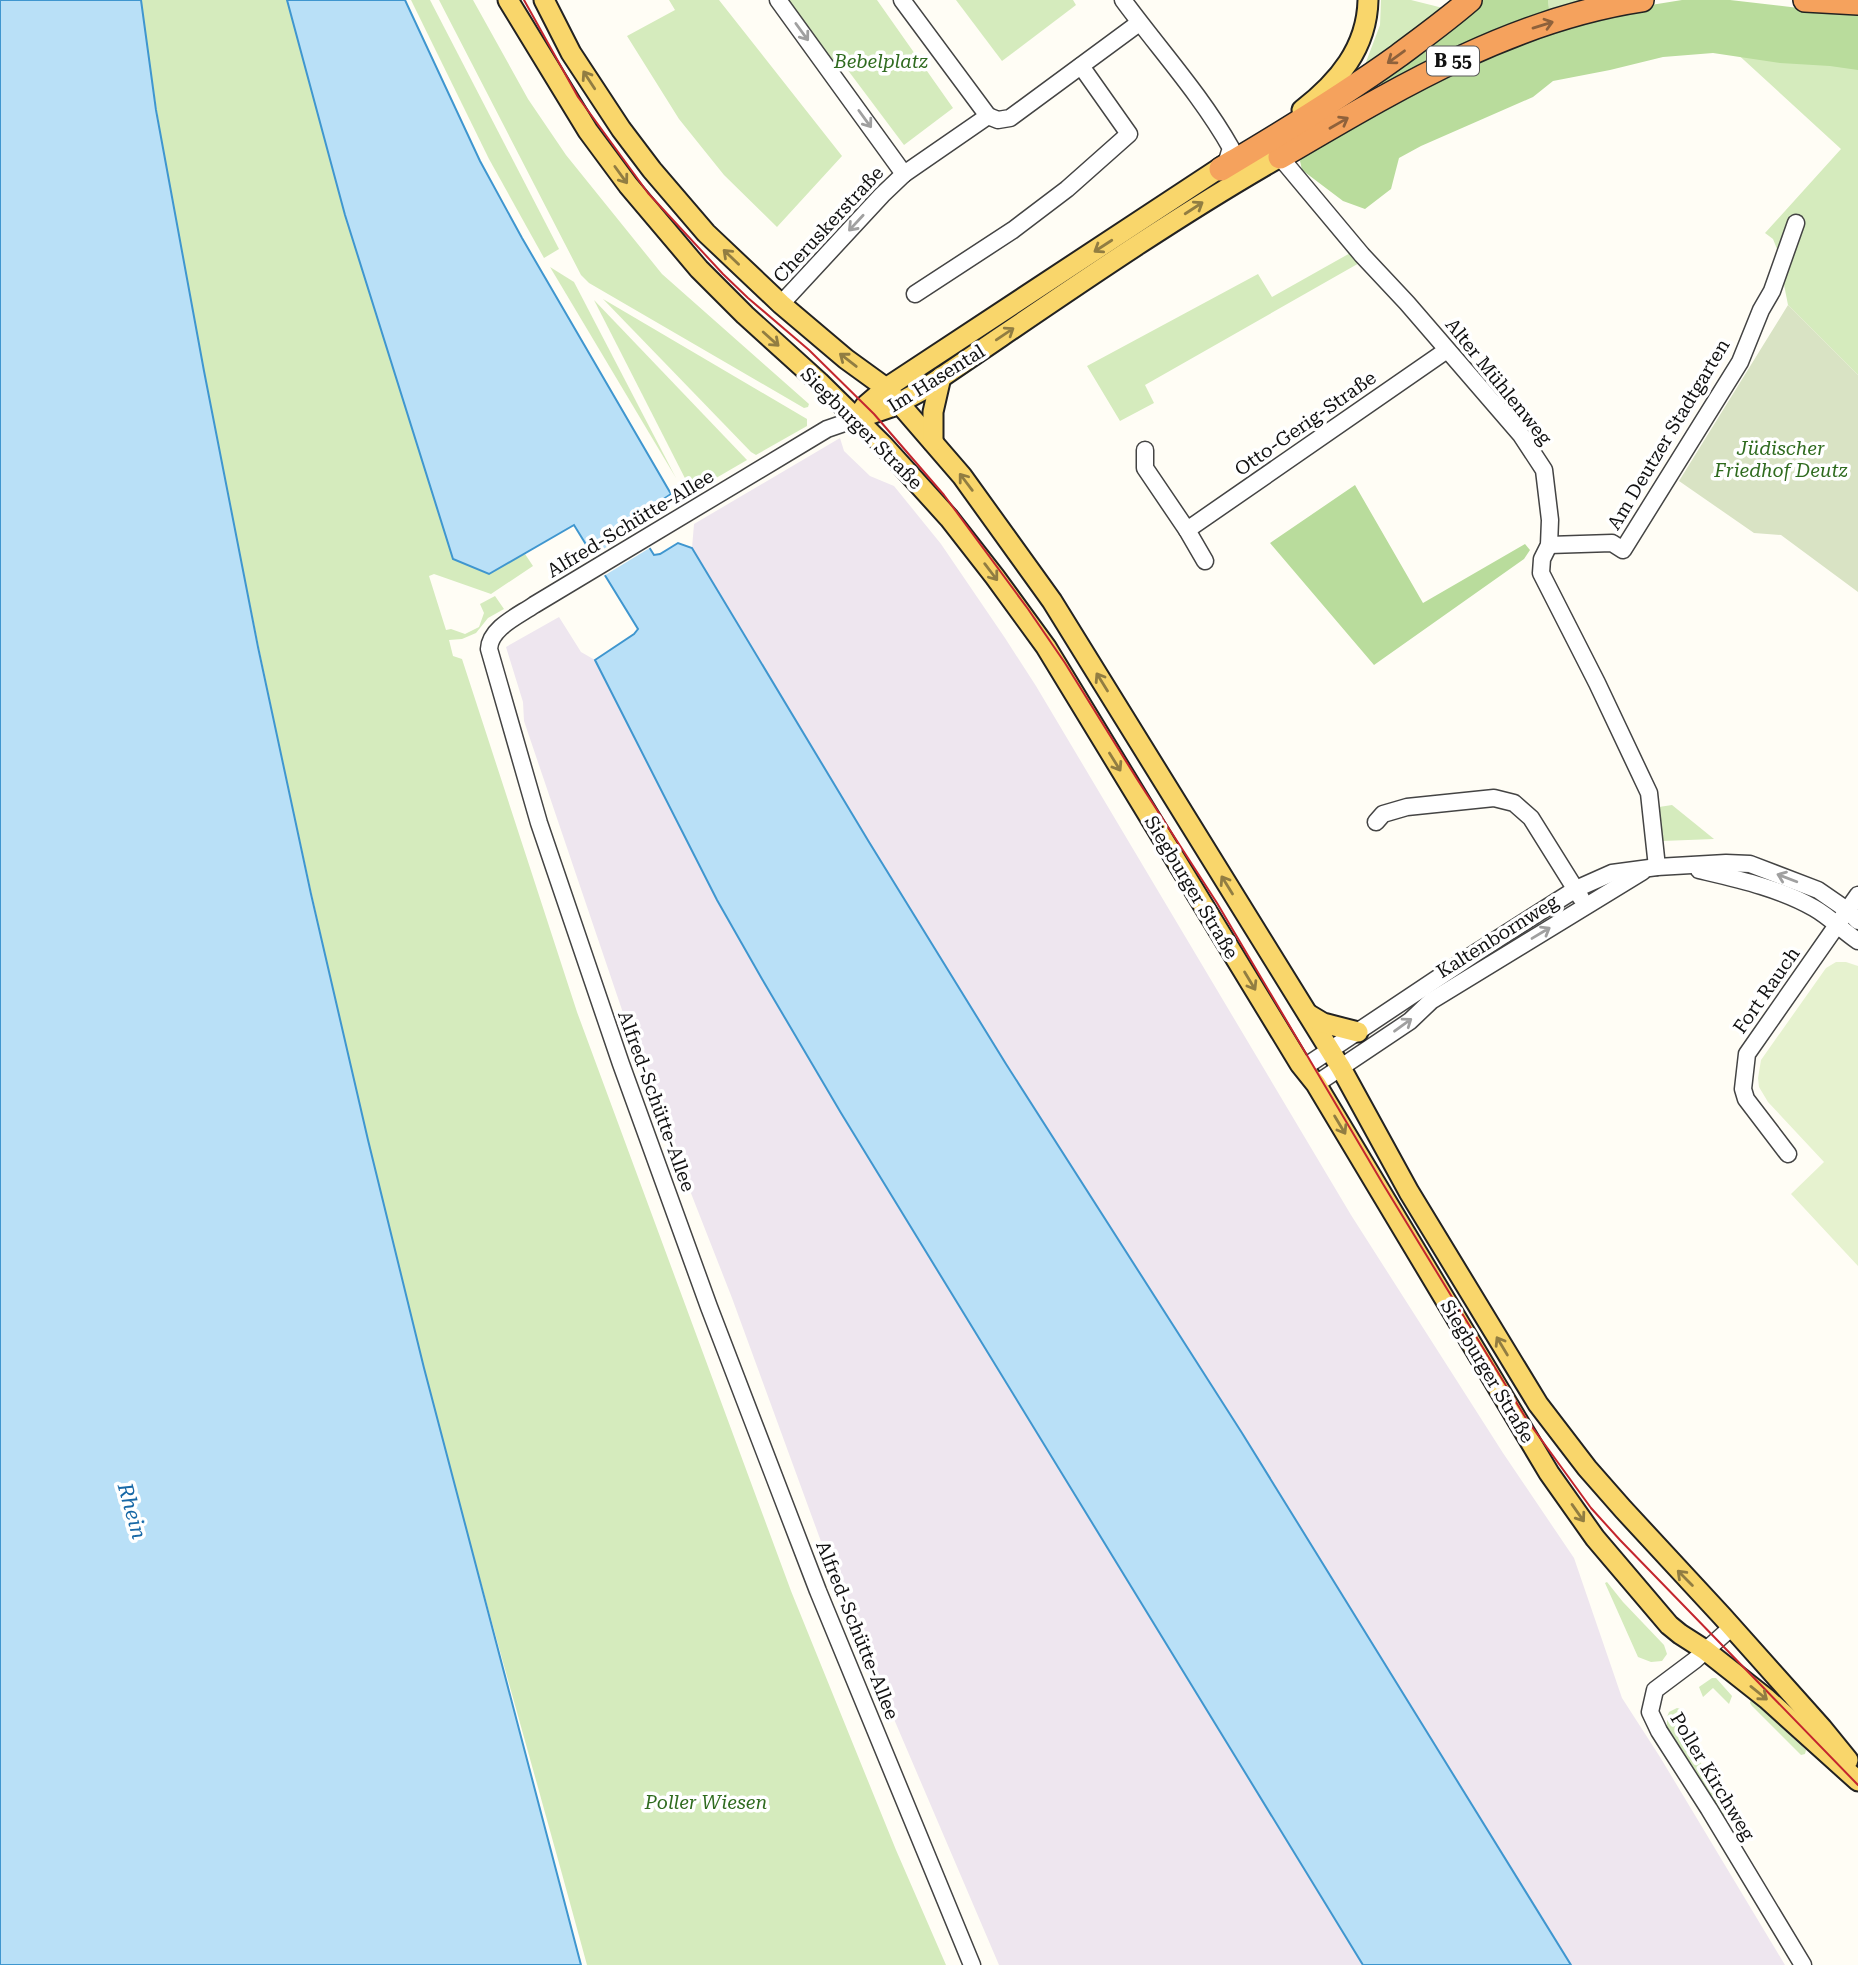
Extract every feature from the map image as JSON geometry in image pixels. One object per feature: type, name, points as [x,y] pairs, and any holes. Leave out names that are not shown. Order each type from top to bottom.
[{"type":"highway","name":"B 55","points":[[1224,167],[1350,89],[1425,36],[1470,0]]},
{"type":"highway","name":"B 55","points":[[1280,158],[1405,86],[1491,43],[1566,18],[1642,0]]},
{"type":"highway","points":[[1805,0],[1858,3]]},
{"type":"main road","name":"Siegburger Straße","points":[[508,0],[589,131],[637,195],[699,269],[882,444],[949,518],[1046,647],[1315,1084],[1549,1474],[1595,1538],[1659,1614],[1680,1634],[1705,1650],[1767,1699],[1858,1781]]},
{"type":"main road","name":"Siegburger Straße","points":[[544,0],[571,53],[621,129],[706,233],[781,304],[846,359],[904,401],[933,442],[962,476],[1052,601],[1341,1068],[1409,1192],[1538,1404],[1623,1509],[1822,1728],[1858,1776]]},
{"type":"main road","name":"B 55","points":[[1224,167],[1279,129],[1339,77],[1364,31],[1368,0]]},
{"type":"main road","name":"Im Hasental","points":[[856,419],[904,401],[1150,237],[1280,158]]},
{"type":"main road","name":"Im Hasental","points":[[856,419],[865,406],[886,388],[1224,167]]},
{"type":"main road","points":[[933,442],[933,412],[941,377]]},
{"type":"main road","points":[[1307,1013],[1323,1023],[1358,1032]]},
{"type":"street","points":[[778,0],[904,174]]},
{"type":"street","points":[[902,0],[988,116]]},
{"type":"street","points":[[1124,0],[1216,123],[1231,148],[1224,167]]},
{"type":"street","name":"Cheruskerstraße","points":[[781,304],[904,174],[988,116],[998,120],[1010,118],[1139,23]]},
{"type":"street","points":[[915,294],[1013,230],[1068,189],[1129,134],[1081,66]]},
{"type":"street","name":"Alter Mühlenweg","points":[[1280,158],[1521,436],[1544,470],[1550,520],[1549,545],[1542,559],[1541,573],[1649,793],[1654,867]]},
{"type":"street","name":"Am Deutzer Stadtgarten","points":[[1549,545],[1612,543],[1623,550],[1740,362],[1761,310],[1772,291],[1796,223]]},
{"type":"street","name":"Otto-Gerig-Straße","points":[[1187,530],[1447,349]]},
{"type":"street","name":"Alfred-Schütte-Allee","points":[[856,419],[827,429],[551,595],[497,631],[490,642],[492,663],[539,823],[621,1063],[750,1415],[823,1603],[972,1965]]},
{"type":"street","points":[[1145,450],[1145,468],[1205,561]]},
{"type":"street","name":"Kaltenbornweg","points":[[1376,822],[1383,814],[1408,807],[1494,798],[1514,803],[1531,818],[1586,906]]},
{"type":"street","points":[[1654,867],[1750,864],[1818,890],[1852,916]]},
{"type":"street","points":[[1679,865],[1756,884],[1791,897],[1815,908],[1858,941]]},
{"type":"street","name":"Kaltenbornweg","points":[[1303,1068],[1358,1032],[1654,867]]},
{"type":"street","name":"Kaltenbornweg","points":[[1315,1084],[1410,1021],[1427,995],[1474,954],[1576,889],[1612,873],[1654,867]]},
{"type":"street","name":"Fort Rauch","points":[[1788,1154],[1746,1099],[1742,1089],[1747,1054],[1837,924],[1852,916],[1858,895]]},
{"type":"street","name":"Poller Kirchweg","points":[[1732,1628],[1655,1690],[1650,1712],[1659,1731],[1803,1965]]},
{"type":"shaded area","points":[[840,438],[844,451],[870,476],[894,486],[941,544],[1036,686],[1351,1215],[1503,1453],[1574,1558],[1622,1698],[1785,1965],[1571,1965],[1242,1433],[1006,1064],[692,548],[694,524]]},
{"type":"shaded area","points":[[559,617],[581,652],[595,660],[717,900],[841,1113],[1363,1965],[999,1965],[838,1588],[732,1298],[640,1063],[524,721],[523,702],[506,647]]},
{"type":"green space","name":"Poller Wiesen","points":[[141,0],[287,0],[345,215],[453,559],[489,574],[525,554],[533,566],[491,594],[434,574],[429,576],[446,630],[465,634],[479,627],[484,613],[480,604],[495,596],[504,609],[488,618],[476,633],[462,639],[449,640],[453,656],[462,659],[577,1012],[791,1591],[896,1850],[946,1965],[587,1965],[424,1369],[320,930],[249,600],[192,306],[169,184]]},
{"type":"green space","points":[[411,0],[430,0],[559,249],[544,258],[489,159]]},
{"type":"green space","points":[[439,0],[473,0],[528,99],[566,155],[662,274],[809,404],[808,407],[804,408],[589,283],[581,275]]},
{"type":"green space","points":[[669,0],[719,0],[842,156],[777,227],[724,175],[679,119],[627,36],[675,10]]},
{"type":"green space","name":"Bebelplatz","points":[[783,0],[877,0],[953,108],[904,145],[841,61],[829,64]]},
{"type":"green space","points":[[956,0],[1073,0],[1076,5],[1002,61]]},
{"type":"green space","points":[[1381,0],[1411,0],[1443,8],[1363,70],[1380,25]]},
{"type":"green space","points":[[1483,0],[1548,0],[1550,17],[1385,88],[1376,79]]},
{"type":"green space","points":[[1548,0],[1619,0],[1550,17]]},
{"type":"green space","points":[[1682,0],[1730,0],[1858,11],[1858,70],[1780,63],[1713,53],[1663,57],[1553,81],[1533,97],[1399,158],[1391,189],[1365,209],[1343,201],[1302,170],[1300,161],[1305,153],[1472,64],[1589,15]]},
{"type":"green space","points":[[1733,50],[1858,53],[1858,375],[1788,305],[1777,249],[1773,239],[1765,233],[1841,149]]},
{"type":"green space","points":[[1352,252],[1361,262],[1145,385],[1154,403],[1120,421],[1087,366],[1258,274],[1272,297]]},
{"type":"green space","points":[[550,267],[574,282],[676,478]]},
{"type":"green space","points":[[603,299],[807,419],[807,426],[756,455],[751,452]]},
{"type":"green space","points":[[594,300],[747,460],[692,492]]},
{"type":"green space","name":"Jüdischer Friedhof Deutz","points":[[1788,305],[1858,375],[1858,592],[1781,535],[1754,533],[1679,481]]},
{"type":"green space","points":[[1355,485],[1423,603],[1525,544],[1530,550],[1524,559],[1374,665],[1270,543]]},
{"type":"green space","points":[[1672,805],[1714,839],[1662,841],[1659,807]]},
{"type":"green space","points":[[1836,962],[1858,966],[1858,1266],[1791,1194],[1824,1162],[1768,1102],[1759,1087],[1758,1078],[1761,1060],[1826,968]]},
{"type":"green space","points":[[1607,1582],[1664,1645],[1667,1654],[1662,1661],[1651,1662],[1638,1657],[1605,1583]]},
{"type":"green space","points":[[1716,1678],[1732,1696],[1729,1704],[1713,1688],[1703,1697],[1699,1687]]},
{"type":"green space","points":[[1751,1699],[1806,1750],[1805,1754],[1801,1755],[1752,1706]]},
{"type":"green space","points":[[1677,1708],[1684,1710],[1677,1721],[1678,1726],[1731,1812],[1723,1817],[1667,1730],[1669,1712]]},
{"type":"water","name":"Rhein","points":[[0,0],[141,0],[156,110],[204,371],[258,647],[311,894],[424,1368],[581,1965],[0,1965]]},
{"type":"water","points":[[287,0],[405,0],[480,161],[671,494],[632,520],[654,555],[678,543],[692,548],[1006,1064],[1242,1433],[1571,1965],[1363,1965],[841,1113],[717,900],[595,660],[638,629],[574,525],[489,574],[453,559],[345,215]]},
{"type":"pier","points":[[640,527],[653,546],[602,577],[590,557]]},
{"type":"tram line","points":[[524,0],[578,97],[648,193],[723,274],[809,350],[874,414],[944,495],[1028,609],[1217,903],[1383,1184],[1527,1420],[1591,1508],[1858,1785]]}]
